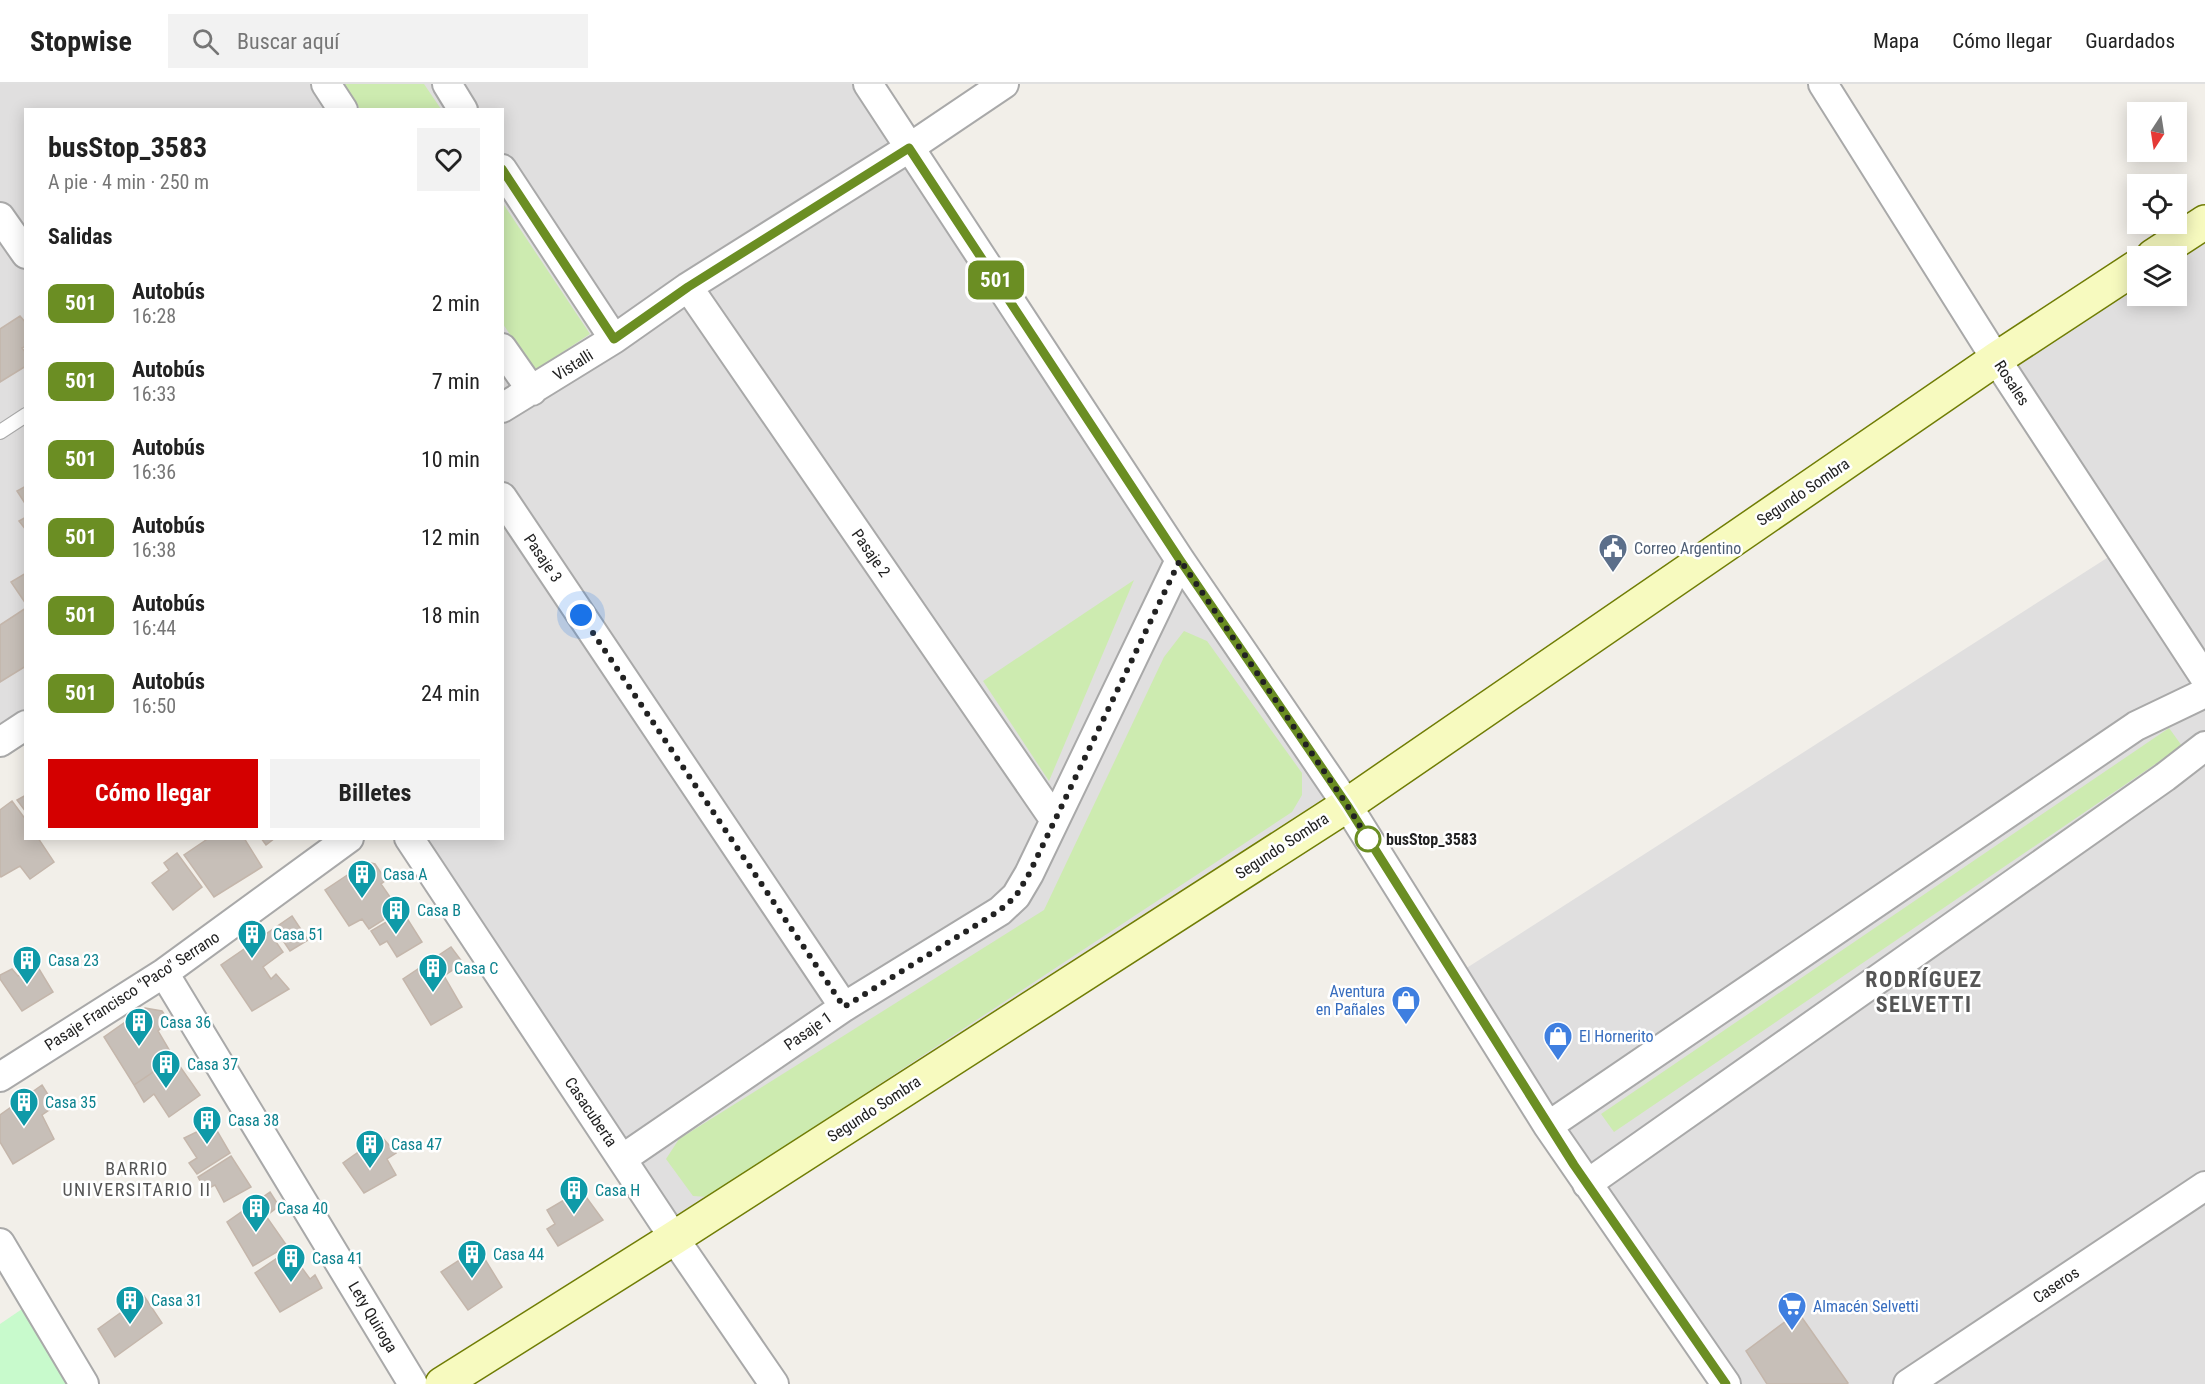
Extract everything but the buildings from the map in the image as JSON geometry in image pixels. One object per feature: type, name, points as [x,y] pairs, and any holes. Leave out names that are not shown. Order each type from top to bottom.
[{"type":"street","points":[[326,84],[342,108]]},
{"type":"street","points":[[447,84],[463,108]]},
{"type":"street","points":[[868,84],[1180,560],[1347,805],[1548,1126],[1726,1384]]},
{"type":"street","name":"Vistalli","points":[[504,407],[614,339],[688,287],[909,148],[1004,84]]},
{"type":"street","name":"Rosales","points":[[1823,84],[1996,359],[2205,678]]},
{"type":"street","points":[[504,172],[614,339]]},
{"type":"street","points":[[0,217],[24,251]]},
{"type":"street","points":[[2168,246],[2205,222]]},
{"type":"street","name":"Segundo Sombra","points":[[442,1384],[674,1238],[1347,805],[1996,359],[2127,273]]},
{"type":"street","name":"Pasaje 2","points":[[688,287],[1054,819]]},
{"type":"street","points":[[504,351],[531,391]]},
{"type":"street","name":"Pasaje 3","points":[[504,500],[844,1007]]},
{"type":"street","name":"Pasaje 1","points":[[622,1160],[844,1007],[999,911],[1016,896],[1029,874],[1180,560]]},
{"type":"street","points":[[1548,1126],[2136,726],[2205,693]]},
{"type":"street","points":[[0,742],[24,726]]},
{"type":"street","points":[[1587,1184],[2165,777],[2205,746]]},
{"type":"street","name":"Pasaje Francisco \"Paco\" Serrano","points":[[0,1077],[164,973],[347,840]]},
{"type":"street","name":"Casacuberta","points":[[410,840],[674,1238],[774,1384]]},
{"type":"street","name":"Lety Quiroga","points":[[164,973],[413,1384]]},
{"type":"street","name":"Caseros","points":[[1908,1384],[2205,1186]]},
{"type":"street","points":[[0,1243],[84,1384]]},
{"type":"lane","points":[[0,432],[24,416]]},
{"type":"shaded area","points":[[0,84],[872,84],[1347,805],[674,1238],[412,840],[504,840],[504,108],[24,108],[24,726],[0,742]]},
{"type":"shaded area","points":[[2205,221],[2205,672],[1996,359],[2127,273],[2127,306],[2187,306],[2187,246],[2184,246]]},
{"type":"shaded area","points":[[2121,549],[2205,674],[2205,1384],[1738,1384],[1454,976]]},
{"type":"green space","points":[[343,84],[424,84],[440,108],[359,108]]},
{"type":"green space","points":[[504,205],[590,334],[534,371],[504,326]]},
{"type":"green space","points":[[1134,580],[1049,781],[983,681]]},
{"type":"green space","points":[[1184,631],[1207,641],[1302,773],[1302,795],[1292,812],[708,1197],[693,1196],[666,1159],[679,1139],[1044,910],[1164,657]]},
{"type":"green space","points":[[2169,728],[2182,746],[1614,1132],[1601,1114]]},
{"type":"green space","points":[[25,1307],[72,1384],[0,1384],[0,1324]]},
{"type":"bus line","name":"501","points":[[504,172],[614,339],[688,287],[909,148],[1180,560],[1347,805],[1548,1126],[1726,1384]]},
{"type":"place","name":"Correo Argentino","points":[[1613,574]]},
{"type":"place","name":"busStop_3583","points":[[1368,839]]},
{"type":"place","name":"Casa A","points":[[362,900]]},
{"type":"place","name":"Casa B","points":[[396,936]]},
{"type":"place","name":"Casa 51","points":[[252,960]]},
{"type":"place","name":"Casa 23","points":[[27,986]]},
{"type":"place","name":"Casa C","points":[[433,994]]},
{"type":"place","name":"Aventura en Pañales","points":[[1406,1026]]},
{"type":"place","name":"Casa 36","points":[[139,1048]]},
{"type":"place","name":"El Hornerito","points":[[1558,1062]]},
{"type":"place","name":"Casa 37","points":[[166,1090]]},
{"type":"place","name":"Casa 35","points":[[24,1128]]},
{"type":"place","name":"Casa 38","points":[[207,1146]]},
{"type":"place","name":"Casa 47","points":[[370,1170]]},
{"type":"place","name":"Casa H","points":[[574,1216]]},
{"type":"place","name":"Casa 40","points":[[256,1234]]},
{"type":"place","name":"Casa 44","points":[[472,1280]]},
{"type":"place","name":"Casa 41","points":[[291,1284]]},
{"type":"place","name":"Casa 31","points":[[130,1326]]},
{"type":"place","name":"Almacén Selvetti","points":[[1792,1332]]},
{"type":"district","name":"RODRÍGUEZ SELVETTI","points":[[1924,992]]},
{"type":"district","name":"BARRIO UNIVERSITARIO II","points":[[137,1178]]},
{"type":"route","points":[[581,615],[844,1007],[999,911],[1016,896],[1029,874],[1180,560],[1368,839]]}]
